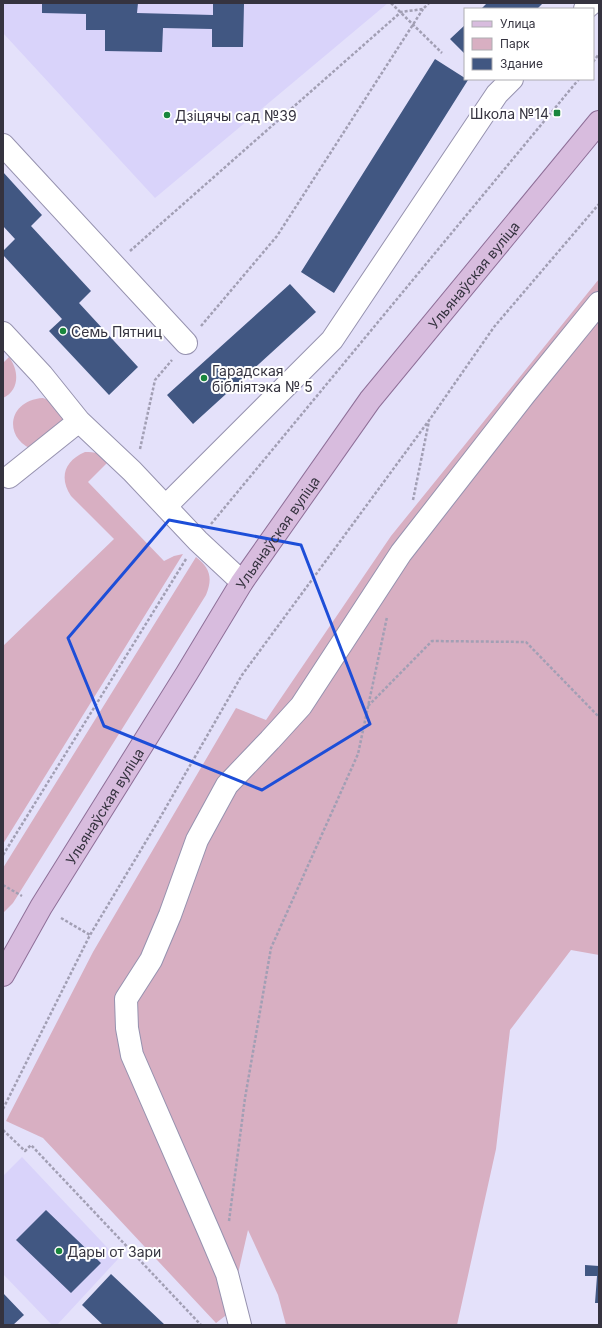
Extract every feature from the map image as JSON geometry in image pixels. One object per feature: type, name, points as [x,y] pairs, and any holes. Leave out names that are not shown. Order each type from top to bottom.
[{"type":"main road","name":"Ульянаўская вуліца","points":[[3,975],[41,907],[242,582],[370,400],[599,122]]},
{"type":"street","points":[[166,506],[332,340],[496,94],[511,80]]},
{"type":"street","points":[[3,145],[186,343]]},
{"type":"street","points":[[240,1325],[227,1274],[132,1055],[127,1028],[126,999],[151,960],[170,915],[197,840],[227,785],[301,706],[401,553],[525,394],[599,303]]},
{"type":"street","points":[[3,333],[42,375],[79,421],[132,470],[198,541],[242,582]]},
{"type":"street","points":[[9,477],[79,421]]},
{"type":"path","points":[[391,3],[442,53]]},
{"type":"path","points":[[132,470],[139,454],[155,380],[277,236],[414,26],[423,9],[429,3]]},
{"type":"path","points":[[114,265],[401,12],[423,9]]},
{"type":"path","points":[[3,854],[198,541],[578,80]]},
{"type":"path","points":[[3,1109],[90,935],[157,823],[242,675],[430,419],[494,327],[599,204]]},
{"type":"path","points":[[412,504],[430,419]]},
{"type":"path","points":[[229,1223],[246,1098],[271,948],[358,754],[388,614]]},
{"type":"path","points":[[368,706],[432,641],[526,642],[599,717]]},
{"type":"path","points":[[3,1130],[25,1151],[31,1145],[201,1325]]},
{"type":"highlighted area","points":[[169,520],[301,545],[370,724],[262,790],[104,726],[68,638]]},
{"type":"shaded area","name":"Дзіцячы сад №39","points":[[3,3],[388,3],[155,198],[3,33]]},
{"type":"shaded area","points":[[22,1157],[118,1259],[57,1325],[52,1325],[3,1274],[3,1176]]},
{"type":"green space","points":[[599,279],[599,955],[571,950],[510,1030],[496,1149],[457,1325],[286,1325],[278,1295],[248,1230],[229,1313],[216,1323],[43,1138],[6,1121],[93,952],[236,708],[266,720],[391,536]]},
{"type":"green space","points":[[9,357],[15,368],[16,379],[13,390],[3,398],[3,363]]},
{"type":"green space","points":[[43,398],[51,401],[66,421],[36,451],[25,446],[18,438],[14,430],[13,421],[16,413],[22,406],[31,400]]},
{"type":"green space","points":[[85,452],[98,453],[110,460],[88,482],[164,561],[174,556],[183,554],[3,844],[3,646],[114,539],[71,496],[65,483],[68,465],[72,460]]},
{"type":"green space","points":[[196,557],[201,561],[209,574],[210,578],[206,595],[13,903],[3,913],[3,868]]},
{"type":"building","points":[[42,3],[138,3],[137,13],[213,15],[213,4],[244,4],[243,47],[212,47],[212,29],[163,28],[162,52],[105,51],[105,30],[86,30],[86,14],[42,13]]},
{"type":"building","points":[[487,3],[543,3],[538,8],[482,8]]},
{"type":"building","points":[[464,26],[464,53],[450,39]]},
{"type":"building","points":[[435,59],[464,77],[464,80],[468,80],[334,293],[301,272]]},
{"type":"building","points":[[3,172],[42,215],[31,226],[91,291],[79,303],[138,367],[109,395],[49,331],[62,319],[3,255],[3,251],[15,239],[3,226]]},
{"type":"building","points":[[290,284],[316,312],[193,424],[167,395]]},
{"type":"building","name":"Дары от Зари","points":[[46,1210],[101,1263],[71,1293],[16,1240]]},
{"type":"building","points":[[585,1265],[599,1266],[599,1303],[595,1303],[597,1276],[585,1276]]},
{"type":"building","points":[[111,1274],[165,1325],[103,1325],[82,1305]]},
{"type":"building","points":[[3,1293],[24,1315],[13,1325],[3,1325]]},
{"type":"place","name":"Школа №14","points":[[557,113]]},
{"type":"place","name":"Дзіцячы сад №39","points":[[167,115]]},
{"type":"place","name":"Семь Пятниц","points":[[63,331]]},
{"type":"place","name":"Гарадская бібліятэка № 5","points":[[204,378]]},
{"type":"place","name":"Дары от Зари","points":[[59,1251]]}]
